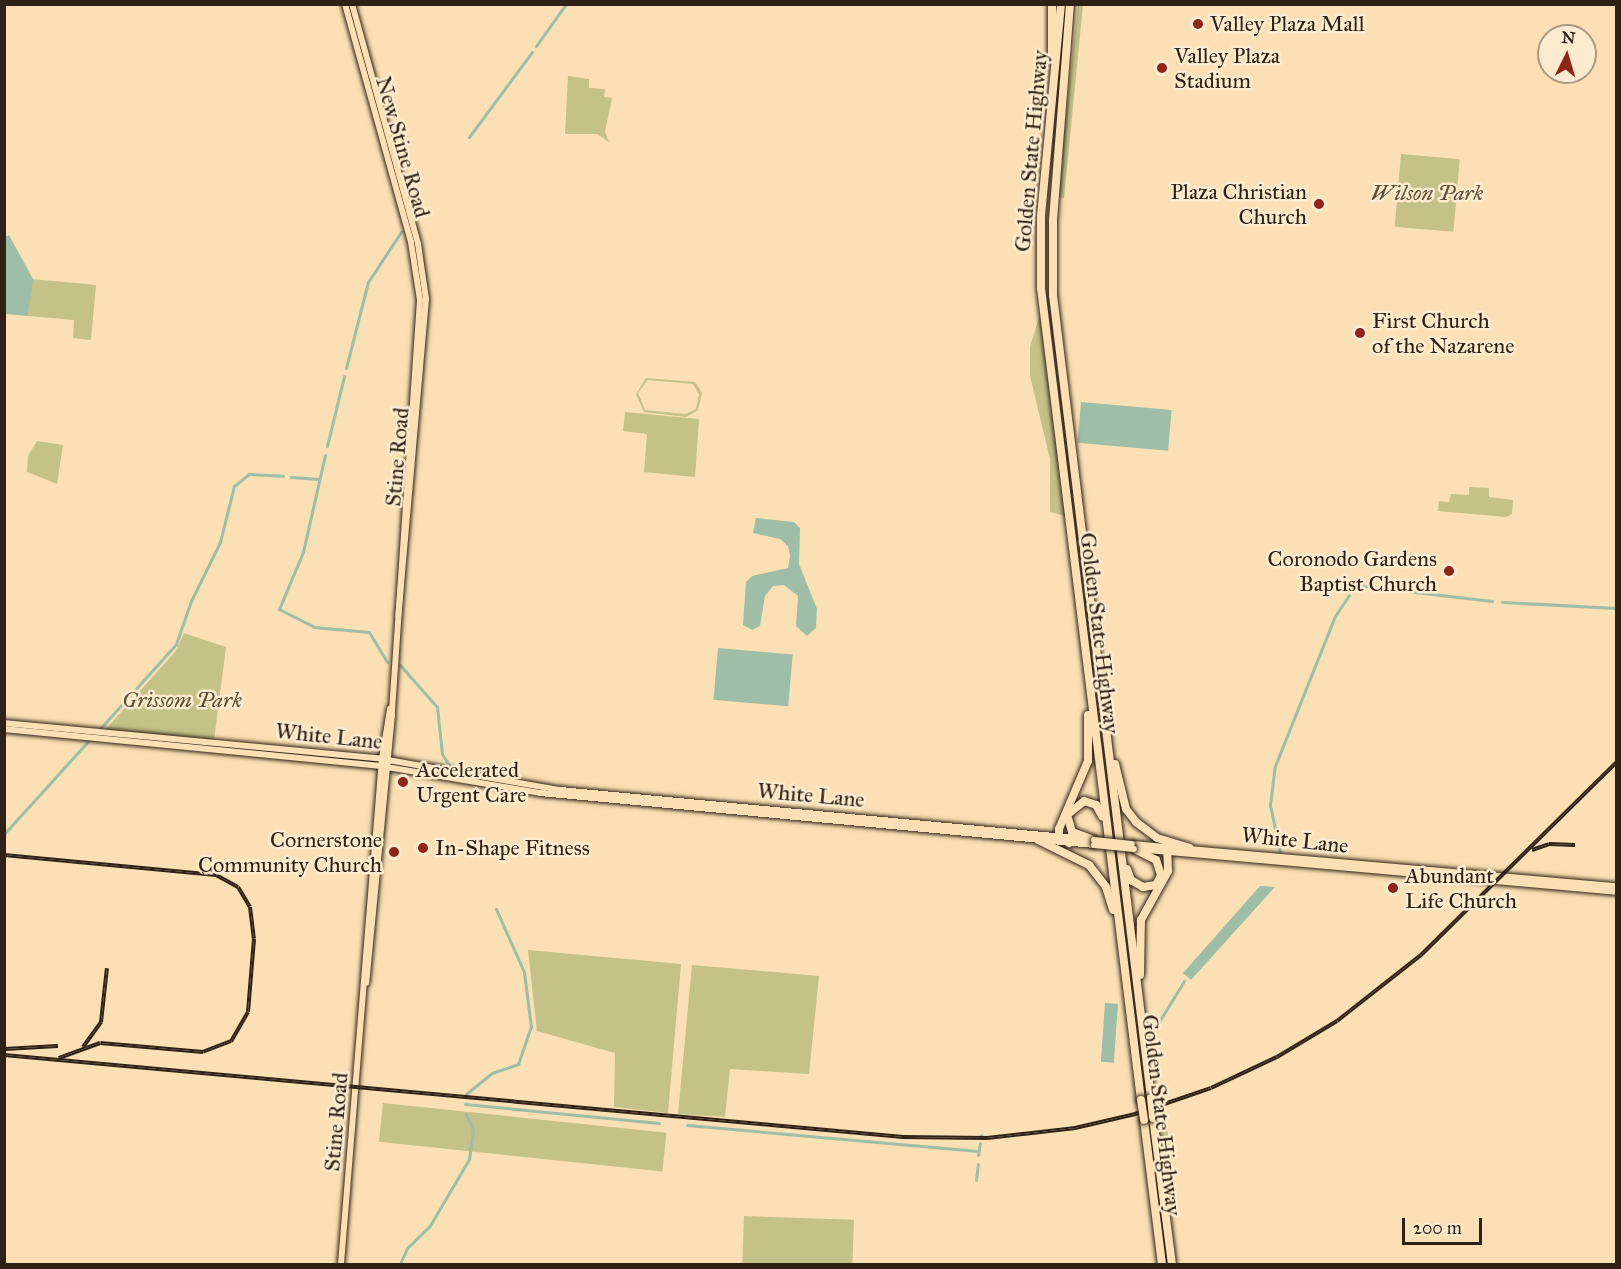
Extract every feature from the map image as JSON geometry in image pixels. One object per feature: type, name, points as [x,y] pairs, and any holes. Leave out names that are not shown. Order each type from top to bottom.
[{"type":"highway","points":[[1052,4],[1053,90]]},
{"type":"highway","name":"Golden State Highway","points":[[1061,4],[1041,216],[1041,288],[1162,1264]]},
{"type":"highway","name":"Golden State Highway","points":[[1070,4],[1052,264],[1103,707],[1172,1264]]},
{"type":"highway","points":[[1069,843],[1059,836],[1063,811],[1088,761],[1088,681]]},
{"type":"highway","points":[[1103,707],[1126,809],[1152,835],[1189,848]]},
{"type":"highway","points":[[1094,843],[1068,826],[1068,812],[1077,803],[1087,801],[1099,808],[1109,850]]},
{"type":"highway","points":[[1038,840],[1080,858],[1103,882],[1129,991]]},
{"type":"highway","points":[[1120,840],[1131,880],[1143,887],[1155,885],[1159,864],[1133,846]]},
{"type":"highway","points":[[1139,1000],[1141,920],[1166,874],[1169,849]]},
{"type":"main road","name":"New Stine Road","points":[[345,4],[411,242],[423,300]]},
{"type":"main road","name":"New Stine Road","points":[[352,4],[418,244],[423,300]]},
{"type":"main road","name":"Stine Road","points":[[341,1264],[375,876],[382,830],[400,559],[423,300]]},
{"type":"main road","name":"Stine Road","points":[[398,616],[404,580],[423,300]]},
{"type":"main road","points":[[400,559],[404,580]]},
{"type":"main road","name":"White Lane","points":[[4,723],[55,728],[86,734]]},
{"type":"main road","points":[[31,731],[55,728]]},
{"type":"main road","name":"White Lane","points":[[4,729],[86,734],[135,741],[385,763],[456,773],[560,793],[585,792],[871,821],[932,830],[1069,843],[1169,849],[1224,856],[1271,855],[1490,874],[1582,885]]},
{"type":"main road","name":"White Lane","points":[[104,736],[118,734],[344,755],[529,792],[560,793],[816,819],[842,818]]},
{"type":"main road","points":[[135,741],[160,738]]},
{"type":"main road","points":[[323,759],[344,755]]},
{"type":"main road","name":"Stine Road","points":[[366,983],[376,897],[374,852],[385,763]]},
{"type":"main road","points":[[430,774],[456,773]]},
{"type":"main road","points":[[495,786],[524,786]]},
{"type":"main road","points":[[379,803],[382,830]]},
{"type":"main road","name":"White Lane","points":[[871,821],[959,826],[1059,836],[1094,843]]},
{"type":"main road","points":[[932,830],[959,826]]},
{"type":"main road","name":"White Lane","points":[[1169,849],[1189,848],[1506,882],[1534,881]]},
{"type":"main road","points":[[1472,879],[1490,874]]},
{"type":"main road","points":[[1582,885],[1617,886]]},
{"type":"main road","points":[[1582,885],[1617,892]]},
{"type":"green space","points":[[1078,5],[1083,5],[1064,198],[1057,197]]},
{"type":"green space","points":[[568,76],[589,79],[589,88],[605,89],[604,97],[612,98],[605,132],[609,142],[597,134],[565,134]]},
{"type":"green space","name":"Wilson Park","points":[[1401,154],[1460,159],[1453,232],[1395,227]]},
{"type":"green space","points":[[32,279],[96,285],[91,340],[73,338],[74,320],[28,316]]},
{"type":"green space","points":[[1040,314],[1065,516],[1050,512],[1050,459],[1030,376],[1030,347]]},
{"type":"green space","points":[[646,378],[695,382],[702,393],[698,410],[686,417],[644,412],[636,394]],"holes":[[[648,380],[693,384],[699,394],[696,409],[686,414],[645,410],[638,393]]]},
{"type":"green space","points":[[625,412],[699,419],[695,477],[644,472],[647,434],[623,431]]},
{"type":"green space","points":[[37,441],[63,445],[57,484],[27,472],[28,456]]},
{"type":"green space","points":[[1469,487],[1489,488],[1489,497],[1513,500],[1512,514],[1506,517],[1438,511],[1439,501],[1449,502],[1451,494],[1469,495]]},
{"type":"green space","name":"Grissom Park","points":[[184,633],[226,647],[214,740],[105,730],[175,652]]},
{"type":"green space","points":[[528,950],[681,964],[668,1113],[614,1107],[615,1053],[537,1031]]},
{"type":"green space","points":[[692,965],[819,976],[809,1074],[730,1069],[725,1117],[678,1114]]},
{"type":"green space","points":[[383,1103],[666,1133],[662,1172],[379,1142]]},
{"type":"green space","points":[[1166,1110],[1170,1163],[1162,1162],[1156,1112]]},
{"type":"green space","points":[[744,1216],[854,1220],[852,1264],[742,1264]]},
{"type":"shaded area","points":[[9,235],[33,279],[28,316],[5,314],[5,237]]},
{"type":"shaded area","points":[[1081,402],[1172,410],[1168,451],[1077,443]]},
{"type":"shaded area","points":[[756,518],[794,522],[800,528],[799,564],[817,609],[816,628],[807,636],[796,626],[798,596],[784,585],[773,586],[765,596],[760,626],[752,630],[743,625],[746,582],[752,576],[788,568],[790,556],[788,546],[780,539],[753,533]]},
{"type":"shaded area","points":[[718,648],[793,655],[788,706],[713,700]]},
{"type":"shaded area","points":[[1260,886],[1275,887],[1191,980],[1183,973]]},
{"type":"shaded area","points":[[1105,1003],[1118,1004],[1114,1063],[1101,1062]]},
{"type":"waterway","points":[[536,46],[566,4]]},
{"type":"waterway","points":[[469,137],[532,52]]},
{"type":"waterway","points":[[346,368],[368,282],[401,232]]},
{"type":"waterway","points":[[327,446],[344,376]]},
{"type":"waterway","points":[[325,455],[303,552],[279,609],[314,627],[369,632],[387,662]]},
{"type":"waterway","points":[[98,731],[176,644],[191,601],[220,542],[234,486],[249,474],[283,476]]},
{"type":"waterway","points":[[291,477],[319,479]]},
{"type":"waterway","points":[[1363,586],[1492,601]]},
{"type":"waterway","points":[[1280,852],[1270,805],[1275,766],[1335,616],[1349,595]]},
{"type":"waterway","points":[[1502,602],[1616,608]]},
{"type":"waterway","points":[[400,665],[437,707],[442,754],[450,767]]},
{"type":"waterway","points":[[4,834],[91,738]]},
{"type":"waterway","points":[[466,1094],[492,1073],[518,1064],[531,1027],[524,972],[496,909]]},
{"type":"waterway","points":[[1157,1025],[1184,981]]},
{"type":"waterway","points":[[465,1104],[659,1123]]},
{"type":"waterway","points":[[400,1264],[407,1248],[429,1227],[469,1159],[473,1129],[466,1114]]},
{"type":"waterway","points":[[687,1125],[978,1151]]},
{"type":"waterway","points":[[978,1155],[980,1143]]},
{"type":"waterway","points":[[976,1180],[978,1164]]},
{"type":"railway","points":[[4,1055],[903,1137],[987,1138],[1075,1128],[1135,1114],[1211,1088],[1277,1057],[1337,1021],[1421,955],[1616,763]]},
{"type":"railway","points":[[1532,850],[1549,844],[1575,845]]},
{"type":"railway","points":[[4,855],[216,875],[238,887],[250,907],[254,939],[248,1012],[231,1041],[203,1052],[100,1043],[59,1058]]},
{"type":"railway","points":[[83,1047],[101,1022],[107,968]]},
{"type":"railway","points":[[4,1049],[58,1046]]},
{"type":"place","name":"Valley Plaza Mall","points":[[1198,24]]},
{"type":"place","name":"Valley Plaza Stadium","points":[[1162,68]]},
{"type":"place","name":"Plaza Christian Church","points":[[1319,204]]},
{"type":"place","name":"First Church of the Nazarene","points":[[1360,333]]},
{"type":"place","name":"Coronodo Gardens Baptist Church","points":[[1449,571]]},
{"type":"place","name":"Accelerated Urgent Care","points":[[403,782]]},
{"type":"place","name":"In-Shape Fitness","points":[[423,848]]},
{"type":"place","name":"Cornerstone Community Church","points":[[394,852]]},
{"type":"place","name":"Abundant Life Church","points":[[1393,888]]}]
